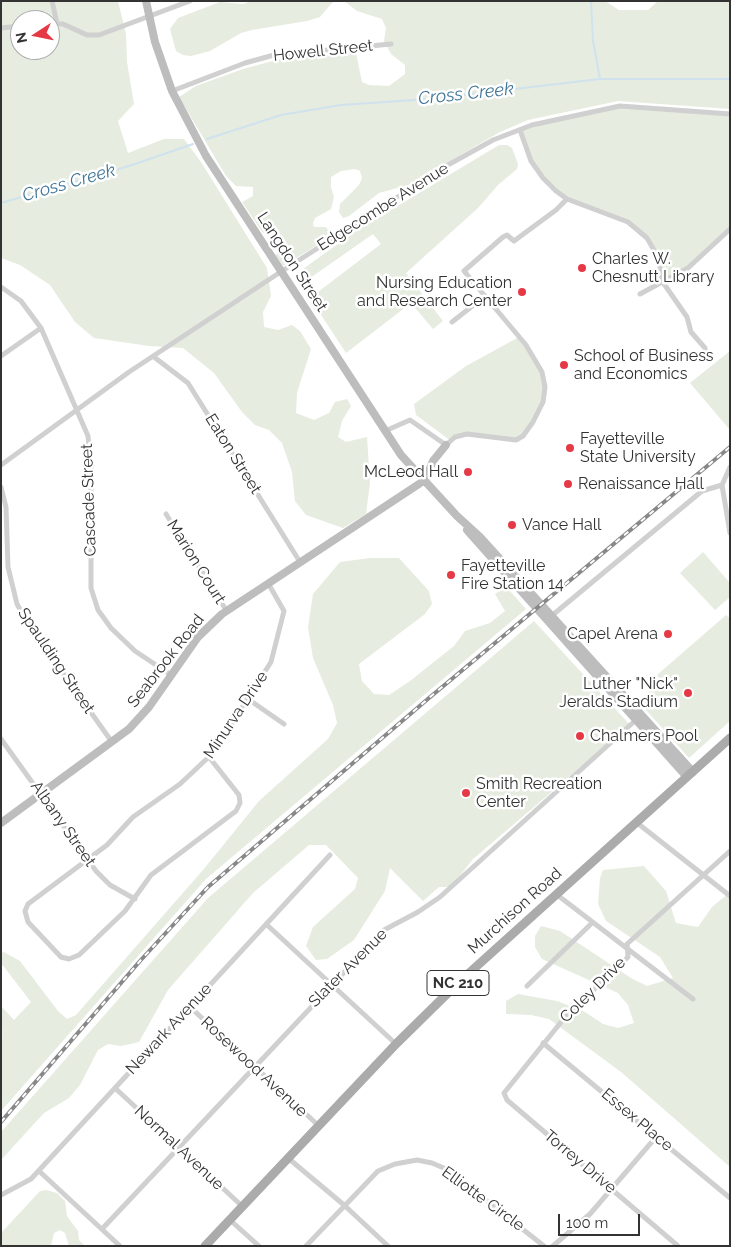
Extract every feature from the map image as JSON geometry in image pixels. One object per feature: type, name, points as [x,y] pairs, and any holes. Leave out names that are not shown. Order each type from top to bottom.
[{"type":"main road","name":"Murchison Road","points":[[205,1246],[396,1044],[556,894],[730,738]]},
{"type":"street","name":"Langdon Street","points":[[146,1],[155,42],[172,91],[206,156],[401,455],[457,516],[480,537],[636,721],[690,774]]},
{"type":"street","points":[[60,23],[67,24],[87,35],[99,35],[190,1]]},
{"type":"street","name":"Howell Street","points":[[172,91],[245,63],[274,55],[391,44]]},
{"type":"street","name":"Edgecombe Avenue","points":[[1,465],[154,356],[282,271],[454,161],[494,140],[567,116],[620,106],[730,114]]},
{"type":"street","points":[[520,130],[538,172],[547,183],[567,199],[621,219],[642,232],[656,252],[662,281],[687,317],[691,332],[706,348],[706,356]]},
{"type":"street","points":[[425,480],[433,461],[455,437],[467,434],[516,440],[523,436],[540,409],[545,387],[540,365],[526,345],[464,271],[503,237],[507,235],[514,241],[553,213],[567,199]]},
{"type":"street","points":[[640,294],[688,268],[730,229]]},
{"type":"street","name":"Cascade Street","points":[[1,287],[20,301],[41,328],[88,436],[91,455],[91,588],[94,599],[111,628],[135,652],[171,675]]},
{"type":"street","points":[[452,322],[485,296]]},
{"type":"street","points":[[1,356],[41,328]]},
{"type":"street","name":"Eaton Street","points":[[154,356],[188,383],[300,562]]},
{"type":"street","points":[[385,431],[410,420],[446,445]]},
{"type":"street","points":[[730,467],[722,485],[730,533]]},
{"type":"street","name":"Seabrook Road","points":[[1,823],[112,742],[140,718],[198,637],[226,610],[425,480]]},
{"type":"street","points":[[549,618],[702,491],[722,485]]},
{"type":"street","name":"Spaulding Street","points":[[1,487],[6,507],[8,567],[17,604],[30,627],[112,742]]},
{"type":"street","name":"Marion Court","points":[[166,514],[226,610]]},
{"type":"street","name":"Minurva Drive","points":[[135,899],[79,955],[69,959],[58,955],[28,922],[25,915],[26,908],[30,902],[88,861],[115,838],[133,817],[180,784],[209,758],[271,662],[275,641],[284,615],[282,604],[268,583]]},
{"type":"street","name":"Langdon Street","points":[[549,618],[642,716],[690,774]]},
{"type":"street","points":[[248,699],[284,724]]},
{"type":"street","name":"Slater Avenue","points":[[102,1229],[331,984],[384,930],[418,912],[440,897],[642,716]]},
{"type":"street","name":"Albany Street","points":[[1,739],[88,861],[110,885],[135,899]]},
{"type":"street","points":[[135,899],[151,875],[239,807],[238,796],[209,758]]},
{"type":"street","points":[[636,822],[730,896]]},
{"type":"street","name":"Coley Drive","points":[[505,1097],[506,1090],[566,1016],[628,957],[627,944],[730,851]]},
{"type":"street","name":"Newark Avenue","points":[[1,1194],[25,1183],[39,1171],[330,855]]},
{"type":"street","points":[[556,894],[692,998]]},
{"type":"street","points":[[527,986],[592,923]]},
{"type":"street","points":[[266,924],[396,1044]]},
{"type":"street","name":"Rosewood Avenue","points":[[190,1007],[319,1126]]},
{"type":"street","name":"Essex Place","points":[[543,1043],[730,1198]]},
{"type":"street","name":"Normal Avenue","points":[[115,1088],[242,1207]]},
{"type":"street","name":"Torrey Drive","points":[[505,1097],[678,1246]]},
{"type":"street","points":[[553,1246],[590,1214],[656,1137]]},
{"type":"street","points":[[288,1158],[344,1205],[388,1246]]},
{"type":"street","name":"Elliotte Circle","points":[[306,1246],[378,1171],[402,1162],[425,1161],[440,1166],[452,1174],[544,1246]]},
{"type":"street","points":[[39,1171],[120,1246]]},
{"type":"street","points":[[230,1220],[259,1246]]},
{"type":"shaded area","points":[[1,1],[118,1],[126,34],[127,62],[134,104],[118,121],[128,153],[164,139],[184,139],[201,162],[267,268],[271,296],[263,312],[264,327],[278,330],[292,325],[300,331],[311,349],[297,393],[296,413],[314,420],[329,413],[335,402],[347,399],[351,406],[342,421],[338,437],[346,442],[367,437],[370,483],[366,514],[343,528],[306,515],[295,501],[292,472],[282,443],[269,430],[255,425],[242,412],[214,373],[183,348],[149,346],[94,338],[75,322],[50,285],[20,265],[1,258]]},
{"type":"shaded area","points":[[252,1],[336,1],[320,17],[241,33],[210,51],[191,56],[183,55],[176,51],[170,29],[178,18],[220,2],[243,4]]},
{"type":"shaded area","points":[[344,1],[605,1],[619,10],[648,10],[658,1],[730,1],[730,109],[618,101],[528,120],[500,132],[408,185],[379,193],[349,216],[343,218],[339,212],[340,204],[359,185],[362,178],[360,171],[355,169],[341,171],[331,177],[334,197],[331,209],[315,218],[313,223],[314,227],[326,227],[330,233],[327,239],[283,266],[275,255],[283,250],[274,240],[272,230],[263,233],[242,202],[253,196],[253,187],[236,186],[226,176],[179,97],[196,86],[243,69],[284,58],[356,53],[362,82],[369,85],[389,86],[405,74],[405,65],[391,54],[384,41],[386,28],[382,19],[357,11]]},
{"type":"shaded area","points":[[620,106],[730,114],[730,229],[699,260],[662,281],[658,257],[638,228],[564,198],[547,183],[533,163],[520,130]]},
{"type":"shaded area","points":[[499,145],[507,145],[512,148],[518,164],[517,169],[498,185],[478,208],[406,273],[443,321],[433,329],[411,303],[346,353],[310,298],[381,244],[373,234],[303,283],[296,274],[356,231]]},
{"type":"shaded area","points":[[519,337],[540,365],[545,394],[533,422],[516,440],[467,434],[451,441],[416,415],[414,404],[466,366]]},
{"type":"shaded area","points":[[730,351],[730,430],[690,383]]},
{"type":"shaded area","points":[[703,552],[730,583],[730,597],[715,610],[680,573]]},
{"type":"shaded area","points":[[370,558],[399,558],[429,591],[432,604],[425,614],[359,664],[362,681],[374,694],[389,695],[454,646],[465,631],[490,623],[505,611],[495,594],[501,590],[509,590],[526,609],[206,879],[1,1111],[1,1034],[5,1030],[1,1033],[1,1006],[14,1020],[31,1002],[1,963],[1,953],[4,952],[20,961],[58,1011],[67,1019],[76,1015],[203,870],[259,801],[328,739],[337,723],[333,705],[313,658],[308,627],[313,594],[340,562]]},
{"type":"shaded area","name":"Luther \"Nick\" Jeralds Stadium","points":[[726,615],[730,618],[730,721],[689,758],[639,702],[660,679],[657,675]]},
{"type":"shaded area","points":[[534,621],[630,725],[473,859],[451,887],[439,887],[423,901],[390,868],[385,891],[354,940],[327,959],[316,960],[306,946],[313,927],[355,889],[358,878],[326,845],[309,845],[253,893],[168,990],[139,1042],[121,1046],[108,1044],[98,1050],[80,1085],[69,1098],[44,1113],[1,1160],[1,1132],[208,898]]},
{"type":"shaded area","points":[[644,866],[666,891],[676,923],[698,927],[712,907],[730,892],[730,1167],[621,1072],[549,1019],[531,1015],[506,1014],[506,1001],[518,994],[557,1001],[585,1012],[603,1024],[618,1028],[634,1023],[628,1005],[618,993],[542,959],[535,947],[535,936],[541,926],[560,931],[631,978],[647,986],[673,978],[660,957],[606,921],[598,904],[600,878],[603,870]]},
{"type":"shaded area","points":[[46,1190],[57,1193],[65,1201],[67,1216],[78,1231],[79,1240],[85,1246],[69,1246],[65,1233],[60,1230],[54,1233],[51,1246],[1,1246],[1,1233],[40,1191]]},
{"type":"waterway","points":[[591,1],[593,41],[600,79]]},
{"type":"waterway","name":"Cross Creek","points":[[207,139],[281,115],[341,105],[429,99],[600,79],[730,79]]},
{"type":"waterway","name":"Cross Creek","points":[[1,203],[129,166],[193,144]]},
{"type":"railway","points":[[1,1122],[140,961],[208,887],[429,698],[730,447]]},
{"type":"place","name":"Charles W. Chesnutt Library","points":[[582,268]]},
{"type":"place","name":"Nursing Education and Research Center","points":[[522,292]]},
{"type":"place","name":"School of Business and Economics","points":[[564,365]]},
{"type":"place","name":"Fayetteville State University","points":[[570,448]]},
{"type":"place","name":"McLeod Hall","points":[[468,472]]},
{"type":"place","name":"Renaissance Hall","points":[[568,484]]},
{"type":"place","name":"Vance Hall","points":[[512,525]]},
{"type":"place","name":"Fayetteville Fire Station 14","points":[[451,575]]},
{"type":"place","name":"Capel Arena","points":[[668,634]]},
{"type":"place","name":"Luther \"Nick\" Jeralds Stadium","points":[[688,693]]},
{"type":"place","name":"Chalmers Pool","points":[[580,736]]},
{"type":"place","name":"Smith Recreation Center","points":[[466,793]]}]
